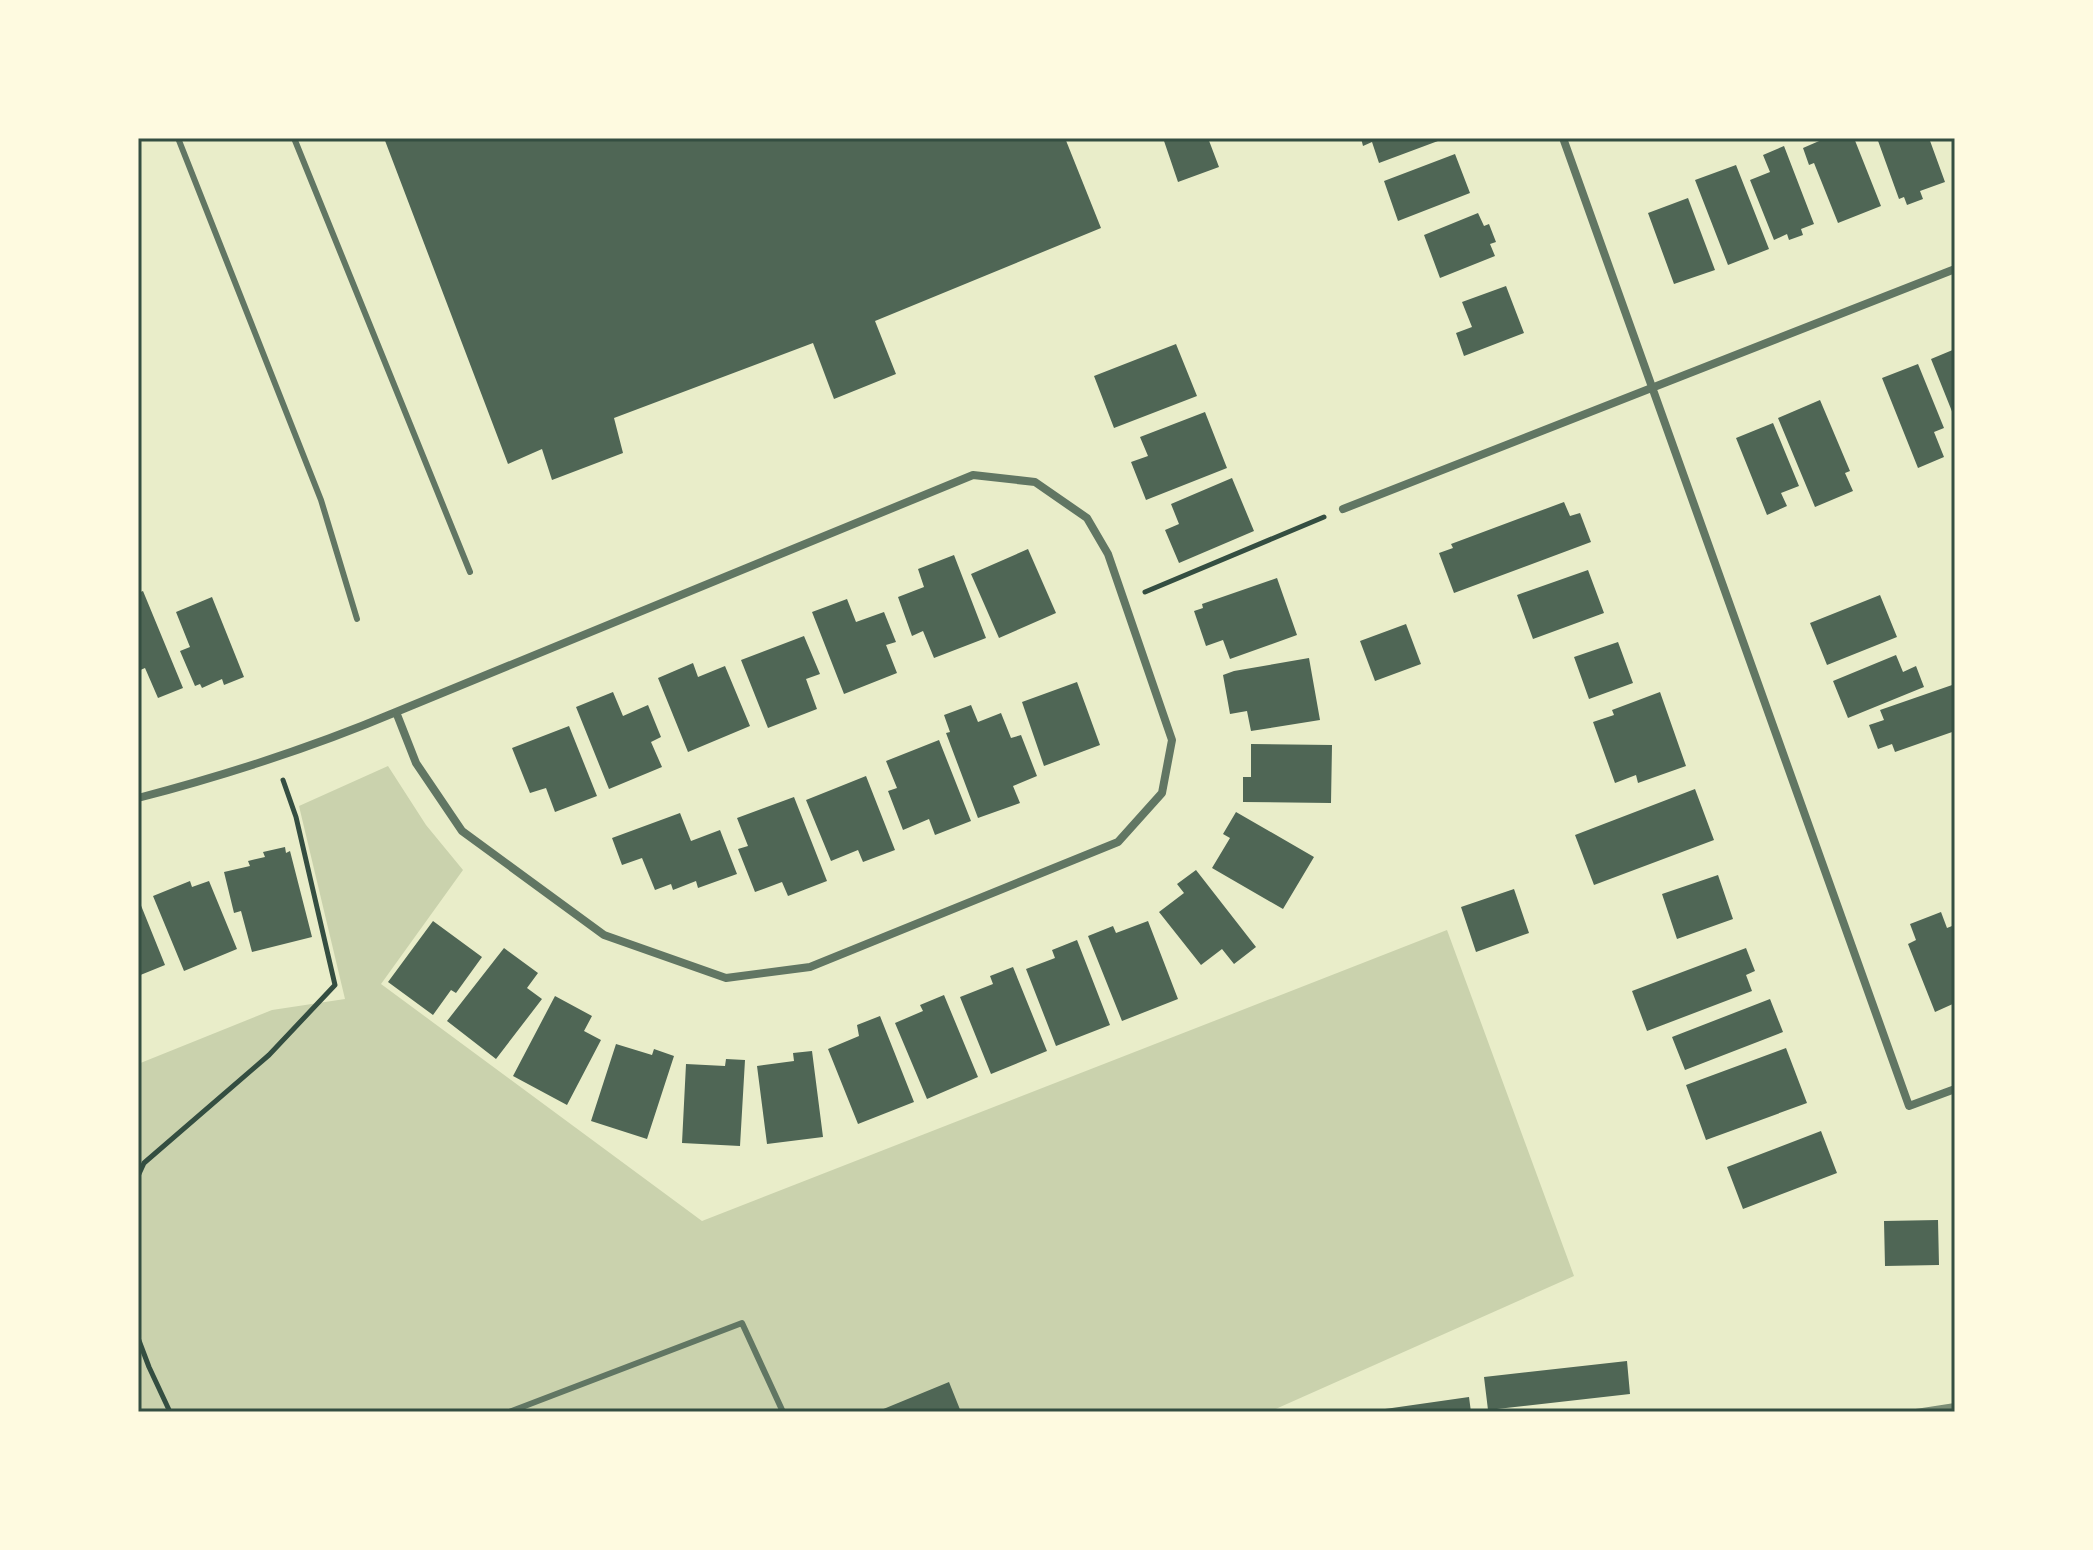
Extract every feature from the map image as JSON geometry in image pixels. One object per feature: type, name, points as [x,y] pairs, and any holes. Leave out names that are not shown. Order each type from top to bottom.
[{"type":"street","points":[[1563,138],[1909,1106],[1955,1089]]},
{"type":"street","points":[[1343,509],[1955,269]]},
{"type":"street","points":[[138,798],[188,785],[343,734],[396,712],[973,475],[1035,482],[1087,518],[1108,554],[1172,740],[1162,793],[1118,842],[810,967],[726,978],[604,935],[462,831],[416,763],[396,712]]},
{"type":"lane","points":[[178,138],[321,500],[357,619]]},
{"type":"lane","points":[[294,138],[470,572]]},
{"type":"lane","points":[[509,1412],[742,1323],[783,1412]]},
{"type":"path","points":[[1124,601],[1343,509]]},
{"type":"path","points":[[138,1176],[144,1163],[269,1055],[335,985],[296,817],[275,756]]},
{"type":"path","points":[[138,1338],[170,1412]]},
{"type":"green space","points":[[388,766],[426,825],[463,870],[381,984],[702,1221],[1447,930],[1574,1276],[1269,1412],[138,1412],[138,1064],[272,1010],[345,999],[299,806]]},
{"type":"building","points":[[384,138],[1065,138],[1101,228],[875,321],[896,374],[834,399],[813,343],[614,418],[623,453],[552,480],[542,449],[508,464]]},
{"type":"building","points":[[1163,138],[1208,138],[1219,167],[1178,182]]},
{"type":"building","points":[[1361,138],[1446,138],[1379,163],[1372,142],[1363,146]]},
{"type":"building","points":[[1826,138],[1854,138],[1881,206],[1838,223],[1814,163],[1809,165],[1803,148]]},
{"type":"building","points":[[1877,138],[1929,138],[1945,182],[1920,191],[1923,199],[1907,205],[1904,197],[1899,199]]},
{"type":"building","points":[[1784,146],[1814,224],[1801,229],[1803,235],[1789,240],[1787,234],[1774,240],[1750,180],[1770,172],[1763,155]]},
{"type":"building","points":[[1455,154],[1470,193],[1398,221],[1384,181]]},
{"type":"building","points":[[1736,165],[1769,249],[1728,265],[1695,180]]},
{"type":"building","points":[[1688,198],[1715,270],[1674,284],[1648,213]]},
{"type":"building","points":[[1478,213],[1484,226],[1489,224],[1496,242],[1490,244],[1495,256],[1440,278],[1424,235]]},
{"type":"building","points":[[1506,286],[1524,333],[1464,356],[1456,333],[1472,327],[1462,302]]},
{"type":"building","points":[[1176,344],[1197,396],[1114,428],[1094,376]]},
{"type":"building","points":[[1955,349],[1955,419],[1931,359]]},
{"type":"building","points":[[1918,364],[1944,428],[1934,432],[1944,457],[1918,468],[1882,378]]},
{"type":"building","points":[[1820,400],[1850,471],[1845,473],[1853,491],[1815,507],[1778,418]]},
{"type":"building","points":[[1205,412],[1227,468],[1146,500],[1131,462],[1148,456],[1140,437]]},
{"type":"building","points":[[1773,423],[1799,486],[1781,493],[1787,506],[1767,515],[1736,438]]},
{"type":"building","points":[[1232,478],[1254,531],[1179,563],[1165,530],[1179,524],[1171,504]]},
{"type":"building","points":[[1564,502],[1570,516],[1580,513],[1591,542],[1454,593],[1439,553],[1453,548],[1451,544]]},
{"type":"building","points":[[1028,549],[1056,613],[999,638],[971,574]]},
{"type":"building","points":[[954,555],[986,638],[934,658],[923,631],[912,636],[898,597],[924,587],[918,569]]},
{"type":"building","points":[[1588,570],[1604,613],[1533,639],[1517,595]]},
{"type":"building","points":[[1277,578],[1297,635],[1230,659],[1223,640],[1206,646],[1194,611],[1203,608],[1202,604]]},
{"type":"building","points":[[143,591],[183,688],[158,698],[145,668],[138,671],[138,593]]},
{"type":"building","points":[[1880,595],[1897,637],[1827,665],[1810,623]]},
{"type":"building","points":[[212,597],[244,677],[224,685],[222,679],[202,688],[200,684],[195,686],[180,651],[190,647],[176,612]]},
{"type":"building","points":[[847,599],[856,622],[884,612],[896,642],[886,645],[897,673],[844,694],[812,612]]},
{"type":"building","points":[[1406,624],[1421,664],[1375,681],[1360,641]]},
{"type":"building","points":[[804,636],[820,674],[806,679],[817,709],[768,728],[741,660]]},
{"type":"building","points":[[1618,642],[1633,683],[1589,699],[1574,657]]},
{"type":"building","points":[[1896,655],[1903,672],[1916,666],[1924,687],[1848,718],[1833,681]]},
{"type":"building","points":[[1309,658],[1320,720],[1251,731],[1247,711],[1230,714],[1223,675]]},
{"type":"building","points":[[693,663],[698,677],[725,666],[750,726],[688,752],[658,678]]},
{"type":"building","points":[[1077,682],[1100,745],[1044,766],[1022,702]]},
{"type":"building","points":[[1955,684],[1955,731],[1895,752],[1892,744],[1878,749],[1869,725],[1884,720],[1880,710]]},
{"type":"building","points":[[613,692],[623,716],[648,705],[661,737],[651,742],[662,767],[609,789],[576,707]]},
{"type":"building","points":[[1660,692],[1686,766],[1638,783],[1636,775],[1615,783],[1593,722],[1614,715],[1612,710]]},
{"type":"building","points":[[971,705],[978,722],[1001,713],[1011,738],[1021,735],[1037,776],[1013,786],[1020,803],[978,818],[946,733],[950,732],[944,715]]},
{"type":"building","points":[[569,726],[597,796],[555,812],[546,788],[530,793],[512,748]]},
{"type":"building","points":[[939,740],[971,821],[935,835],[929,819],[903,830],[888,791],[897,788],[886,761]]},
{"type":"building","points":[[1251,744],[1332,745],[1331,803],[1243,802],[1243,777],[1251,777]]},
{"type":"building","points":[[866,776],[895,850],[863,862],[858,850],[831,861],[806,800]]},
{"type":"building","points":[[1695,789],[1714,840],[1594,885],[1575,835]]},
{"type":"building","points":[[794,797],[827,881],[788,896],[782,882],[755,892],[738,849],[748,846],[737,818]]},
{"type":"building","points":[[1236,812],[1314,857],[1283,909],[1212,868],[1230,838],[1223,834]]},
{"type":"building","points":[[680,813],[691,841],[720,830],[737,874],[698,888],[696,881],[673,890],[671,884],[655,890],[642,858],[622,865],[612,838]]},
{"type":"building","points":[[285,847],[286,853],[290,851],[312,937],[252,952],[241,911],[234,913],[224,872],[250,866],[248,861],[265,857],[263,852]]},
{"type":"building","points":[[1196,870],[1256,947],[1234,964],[1222,949],[1201,965],[1159,912],[1184,893],[1177,884]]},
{"type":"building","points":[[1718,875],[1733,919],[1677,939],[1662,894]]},
{"type":"building","points":[[190,881],[192,887],[209,881],[237,949],[184,971],[153,896]]},
{"type":"building","points":[[1514,889],[1529,933],[1476,952],[1461,907]]},
{"type":"building","points":[[138,898],[165,965],[138,976]]},
{"type":"building","points":[[1941,912],[1947,928],[1952,926],[1955,933],[1955,1003],[1935,1012],[1908,944],[1916,940],[1910,924]]},
{"type":"building","points":[[433,921],[482,957],[456,993],[451,990],[433,1015],[388,982]]},
{"type":"building","points":[[1148,921],[1178,999],[1122,1021],[1088,936],[1113,926],[1116,933]]},
{"type":"building","points":[[1077,940],[1110,1025],[1056,1046],[1026,969],[1055,958],[1052,950]]},
{"type":"building","points":[[504,948],[538,973],[527,988],[542,999],[496,1059],[447,1021]]},
{"type":"building","points":[[1746,948],[1755,971],[1746,975],[1752,991],[1647,1031],[1632,991]]},
{"type":"building","points":[[1013,967],[1047,1051],[991,1074],[960,997],[993,984],[990,976]]},
{"type":"building","points":[[944,995],[978,1077],[927,1099],[895,1023],[923,1011],[920,1005]]},
{"type":"building","points":[[555,996],[592,1016],[584,1031],[601,1040],[567,1105],[513,1076]]},
{"type":"building","points":[[1770,999],[1783,1032],[1685,1070],[1672,1037]]},
{"type":"building","points":[[880,1016],[914,1102],[858,1124],[828,1049],[859,1036],[857,1025]]},
{"type":"building","points":[[616,1044],[652,1055],[654,1049],[674,1056],[647,1139],[591,1121]]},
{"type":"building","points":[[1786,1048],[1807,1103],[1706,1140],[1686,1085]]},
{"type":"building","points":[[812,1051],[823,1137],[767,1144],[757,1066],[794,1061],[793,1053]]},
{"type":"building","points":[[726,1059],[745,1060],[740,1146],[682,1143],[686,1064],[725,1066]]},
{"type":"building","points":[[1821,1131],[1837,1173],[1743,1209],[1727,1167]]},
{"type":"building","points":[[1938,1220],[1939,1265],[1885,1266],[1884,1221]]},
{"type":"building","points":[[1627,1361],[1630,1394],[1488,1410],[1484,1377]]},
{"type":"building","points":[[949,1382],[961,1412],[881,1410]]},
{"type":"building","points":[[1469,1397],[1471,1412],[1378,1412],[1378,1410]]},
{"type":"railway","points":[[1916,1412],[1955,1406]]}]
